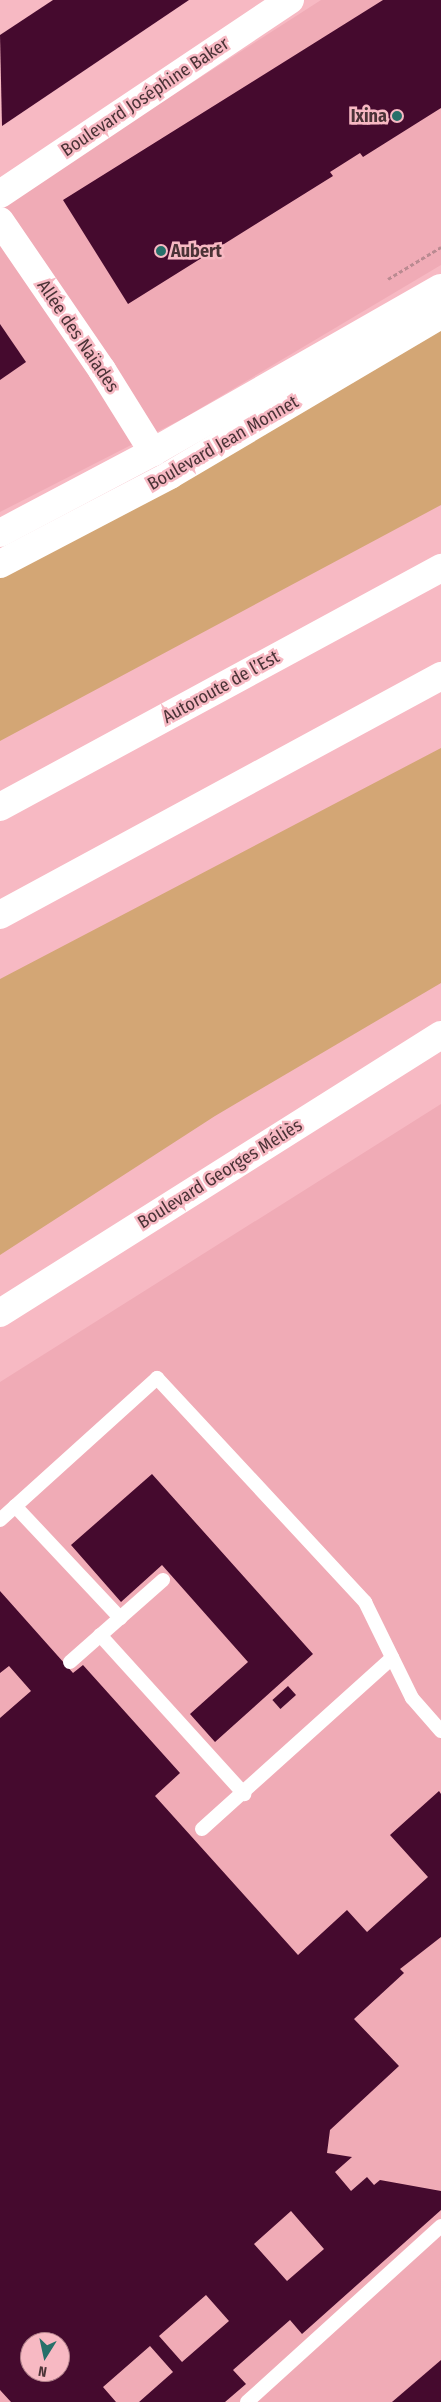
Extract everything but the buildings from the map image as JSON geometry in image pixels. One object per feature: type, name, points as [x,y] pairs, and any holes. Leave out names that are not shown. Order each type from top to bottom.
[{"type":"main road","name":"Boulevard Joséphine Baker","points":[[0,194],[290,0]]},
{"type":"main road","name":"Allée des Naïades","points":[[0,221],[102,370],[153,452]]},
{"type":"main road","name":"Boulevard Jean Monnet","points":[[0,533],[153,452],[441,288]]},
{"type":"main road","name":"Boulevard Jean Monnet","points":[[0,564],[170,475],[441,315]]},
{"type":"main road","name":"Autoroute de l’Est","points":[[0,807],[441,568]]},
{"type":"main road","points":[[0,915],[441,676]]},
{"type":"main road","name":"Boulevard Georges Méliès","points":[[0,1314],[441,1035]]},
{"type":"lane","points":[[0,1520],[157,1378],[365,1602],[412,1698],[441,1731]]},
{"type":"lane","points":[[15,1506],[120,1618]]},
{"type":"lane","points":[[70,1662],[163,1580]]},
{"type":"lane","points":[[100,1635],[244,1794]]},
{"type":"lane","points":[[202,1829],[244,1794],[392,1658]]},
{"type":"lane","points":[[246,2402],[441,2226]]},
{"type":"shaded area","points":[[321,0],[441,0],[441,265],[184,418],[0,512],[0,206]]},
{"type":"shaded area","points":[[441,326],[441,505],[0,741],[0,578],[216,462]]},
{"type":"shaded area","points":[[441,748],[441,983],[215,1116],[0,1255],[0,979]]},
{"type":"shaded area","points":[[441,1104],[441,2402],[0,2402],[0,1382]]},
{"type":"place","name":"Ixina","points":[[397,116]]},
{"type":"place","name":"Aubert","points":[[161,251]]}]
